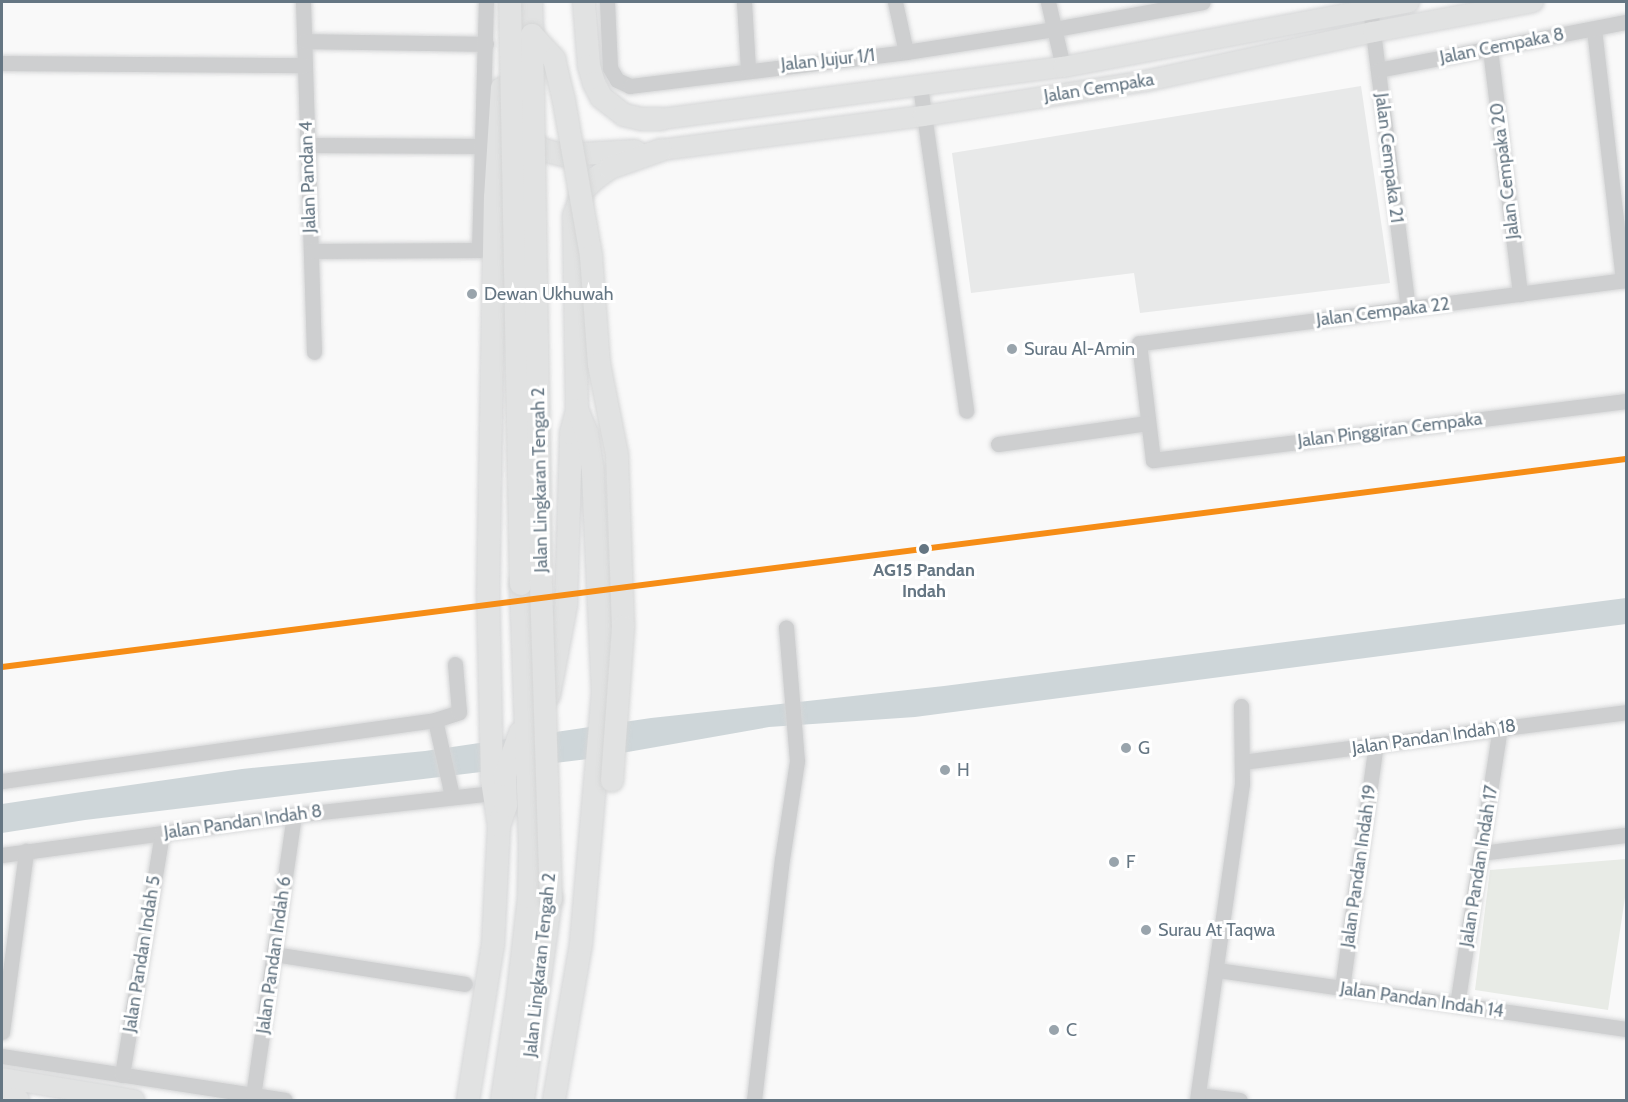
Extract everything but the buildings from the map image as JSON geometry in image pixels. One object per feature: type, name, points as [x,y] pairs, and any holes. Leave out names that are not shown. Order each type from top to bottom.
[{"type":"highway","points":[[500,2],[502,106],[494,221],[488,595],[488,787],[503,816]]},
{"type":"highway","name":"Jalan Lingkaran Tengah 2","points":[[510,2],[535,719],[551,899],[523,1101]]},
{"type":"highway","name":"Jalan Lingkaran Tengah 2","points":[[502,1101],[518,994],[529,897],[535,719],[531,2]]},
{"type":"highway","points":[[584,2],[589,66],[594,83],[602,97],[624,115],[641,119],[661,119]]},
{"type":"highway","points":[[532,34],[554,59],[564,101],[591,256],[599,364],[617,454],[623,627],[592,911],[581,943],[554,1094]]},
{"type":"highway","points":[[502,106],[529,141],[543,150],[563,155],[661,150]]},
{"type":"highway","points":[[468,1101],[493,944],[506,775],[535,719],[566,605],[571,433],[577,410],[574,216],[583,190],[610,168],[661,150]]},
{"type":"highway","points":[[577,410],[587,433],[593,470],[605,780]]},
{"type":"highway","points":[[2,1098],[18,1101]]},
{"type":"main road","name":"Jalan Cempaka","points":[[661,119],[1063,66],[1409,2]]},
{"type":"main road","name":"Jalan Cempaka","points":[[661,150],[923,116],[1146,81],[1373,32],[1533,2]]},
{"type":"main road","points":[[2,1078],[134,1101]]},
{"type":"street","name":"Jalan Pandan 4","points":[[303,2],[314,352]]},
{"type":"street","points":[[311,251],[479,250],[486,2]]},
{"type":"street","name":"Jalan Jujur 1/1","points":[[607,2],[610,68],[617,80],[630,86],[906,52],[1054,29],[1203,2]]},
{"type":"street","points":[[744,2],[748,70]]},
{"type":"street","points":[[895,2],[906,52]]},
{"type":"street","points":[[1048,2],[1063,66]]},
{"type":"street","name":"Jalan Cempaka 21","points":[[1370,8],[1408,309]]},
{"type":"street","name":"Jalan Cempaka 8","points":[[1378,70],[1626,22]]},
{"type":"street","points":[[1594,29],[1625,280]]},
{"type":"street","points":[[304,41],[486,44]]},
{"type":"street","name":"Jalan Cempaka 20","points":[[1490,49],[1520,294]]},
{"type":"street","points":[[2,63],[305,65]]},
{"type":"street","points":[[920,86],[966,411]]},
{"type":"street","points":[[308,144],[483,146]]},
{"type":"street","name":"Jalan Cempaka 22","points":[[1148,423],[1139,343],[1625,280]]},
{"type":"street","name":"Jalan Pinggiran Cempaka","points":[[1148,423],[1153,460],[1626,401]]},
{"type":"street","points":[[998,444],[1148,423]]},
{"type":"street","points":[[754,1101],[782,859],[796,781],[798,745],[786,627]]},
{"type":"street","points":[[2,781],[437,726],[459,712],[455,664]]},
{"type":"street","points":[[1240,1101],[1197,1098],[1234,852],[1242,762],[1241,706]]},
{"type":"street","name":"Jalan Pandan Indah 18","points":[[1242,762],[1626,712]]},
{"type":"street","points":[[437,726],[450,790]]},
{"type":"street","name":"Jalan Pandan Indah 17","points":[[1457,1005],[1500,728]]},
{"type":"street","name":"Jalan Pandan Indah 19","points":[[1342,988],[1376,744]]},
{"type":"street","name":"Jalan Pandan Indah 8","points":[[2,855],[294,815],[450,790],[488,787]]},
{"type":"street","name":"Jalan Pandan Indah 6","points":[[253,1096],[294,815]]},
{"type":"street","name":"Jalan Pandan Indah 5","points":[[122,1075],[162,833]]},
{"type":"street","points":[[1481,853],[1626,836]]},
{"type":"street","points":[[2,1032],[26,851]]},
{"type":"street","points":[[274,954],[465,984]]},
{"type":"street","name":"Jalan Pandan Indah 14","points":[[1217,970],[1626,1029]]},
{"type":"street","points":[[2,1056],[285,1101]]},
{"type":"shaded area","points":[[1361,86],[1390,283],[1140,313],[1134,273],[971,293],[952,153]]},
{"type":"shaded area","points":[[1626,598],[1626,624],[915,717],[769,727],[588,759],[85,820],[2,833],[2,804],[75,793],[242,769],[425,751],[651,718],[944,686]]},
{"type":"shaded area","points":[[1626,859],[1626,891],[1608,1010],[1475,990],[1490,870]]},
{"type":"transit line","points":[[2,667],[1626,459]]},
{"type":"place","name":"Dewan Ukhuwah","points":[[472,294]]},
{"type":"place","name":"Surau Al-Amin","points":[[1012,349]]},
{"type":"place","name":"AG15 Pandan Indah","points":[[924,549]]},
{"type":"place","name":"G","points":[[1126,748]]},
{"type":"place","name":"H","points":[[945,770]]},
{"type":"place","name":"F","points":[[1114,862]]},
{"type":"place","name":"Surau At Taqwa","points":[[1146,930]]},
{"type":"place","name":"C","points":[[1054,1030]]}]
